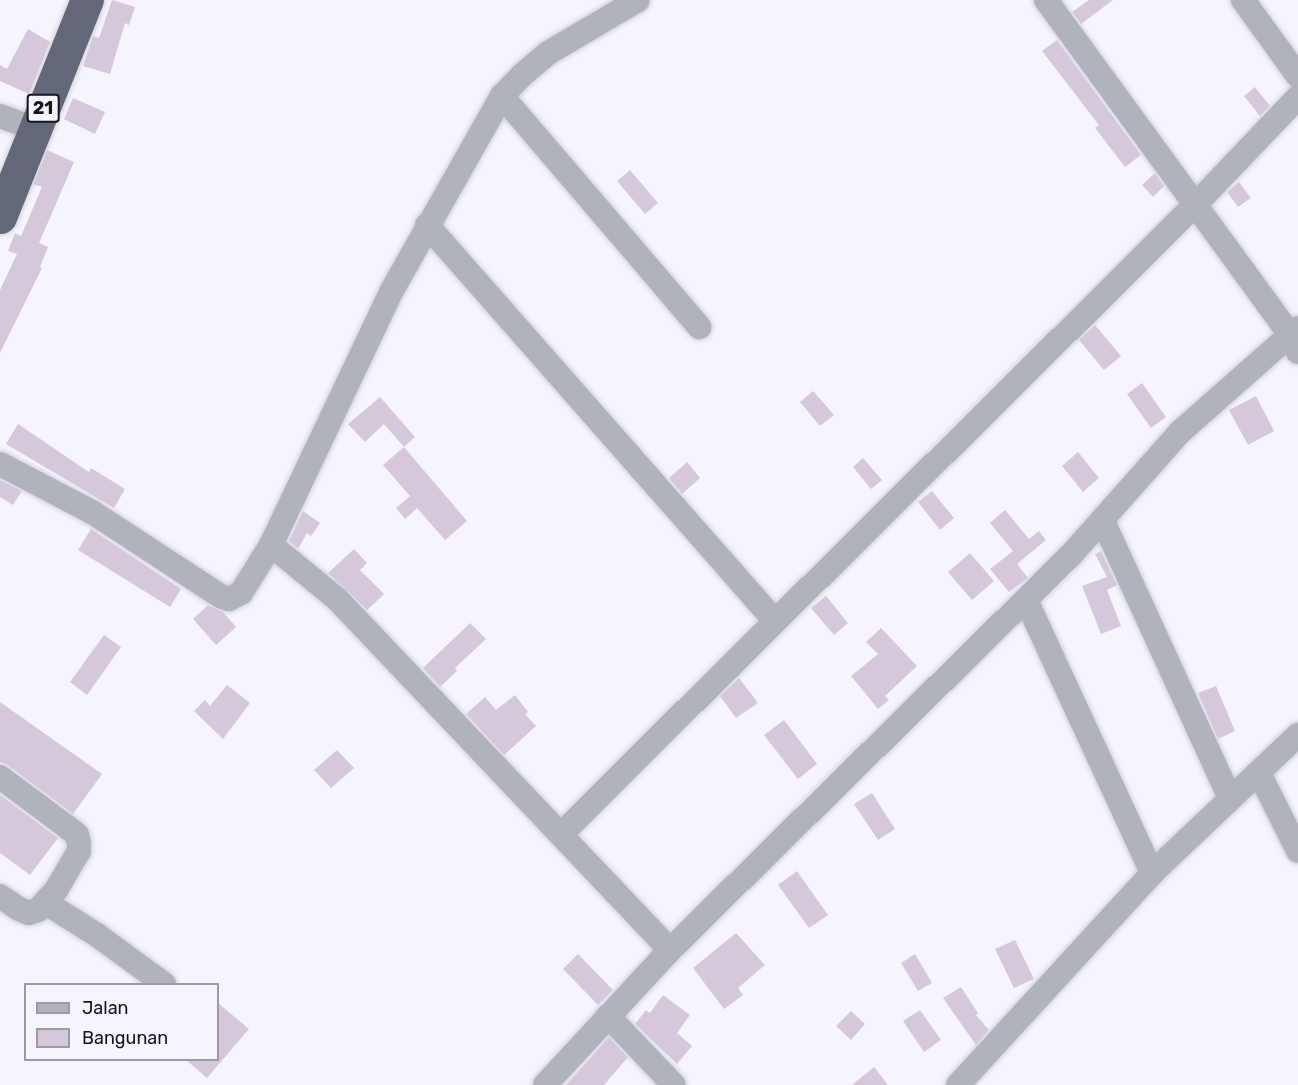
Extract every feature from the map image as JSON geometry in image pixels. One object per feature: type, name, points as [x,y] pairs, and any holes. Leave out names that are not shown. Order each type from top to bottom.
[{"type":"highway","name":"21","points":[[0,217],[87,0]]},
{"type":"street","points":[[0,464],[92,512],[222,597],[234,597],[241,593],[271,545],[381,312],[427,225],[502,96],[548,53],[638,0]]},
{"type":"street","points":[[545,1085],[670,950],[1026,600],[1103,521],[1180,432],[1295,338],[1194,206],[1046,0]]},
{"type":"street","points":[[1243,0],[1298,76]]},
{"type":"street","points":[[502,96],[699,327]]},
{"type":"street","points":[[561,834],[1194,206],[1298,98]]},
{"type":"street","points":[[0,116],[35,129]]},
{"type":"street","points":[[427,225],[775,621]]},
{"type":"street","points":[[1103,521],[1230,798]]},
{"type":"street","points":[[271,545],[337,599],[670,950]]},
{"type":"street","points":[[1026,600],[1152,873]]},
{"type":"street","points":[[958,1085],[1152,873],[1298,735]]},
{"type":"street","points":[[1258,773],[1298,851]]},
{"type":"street","points":[[0,777],[77,835],[79,850],[46,903],[38,910],[29,913],[0,896]]},
{"type":"street","points":[[46,903],[97,935],[163,983]]},
{"type":"street","points":[[608,1016],[674,1085]]},
{"type":"building","points":[[112,0],[135,7],[129,25],[125,23],[110,74],[83,66],[93,36],[99,38]]},
{"type":"building","points":[[1089,0],[1113,0],[1081,24],[1072,12]]},
{"type":"building","points":[[28,29],[50,42],[29,94],[0,81],[0,65],[7,69]]},
{"type":"building","points":[[1057,40],[1141,155],[1125,167],[1095,128],[1099,125],[1042,51]]},
{"type":"building","points":[[1255,87],[1270,106],[1260,116],[1244,96]]},
{"type":"building","points":[[73,98],[105,112],[95,134],[64,119]]},
{"type":"building","points":[[47,150],[74,162],[39,243],[48,247],[40,267],[42,268],[0,353],[0,290],[17,254],[8,251],[15,233],[21,236],[42,187],[33,184]]},
{"type":"building","points":[[630,170],[658,203],[645,214],[617,181]]},
{"type":"building","points":[[1155,173],[1164,186],[1153,197],[1142,185]]},
{"type":"building","points":[[1239,182],[1251,198],[1238,207],[1227,192]]},
{"type":"building","points":[[1095,325],[1121,356],[1104,370],[1079,340]]},
{"type":"building","points":[[1142,383],[1166,417],[1151,428],[1127,394]]},
{"type":"building","points":[[813,391],[834,415],[820,426],[800,402]]},
{"type":"building","points":[[1256,396],[1274,431],[1248,445],[1229,410]]},
{"type":"building","points":[[380,397],[415,437],[404,447],[384,424],[365,442],[348,424]]},
{"type":"building","points":[[18,424],[89,472],[91,468],[125,489],[114,508],[6,444]]},
{"type":"building","points":[[404,447],[467,521],[445,540],[417,508],[405,519],[396,508],[410,496],[383,465]]},
{"type":"building","points":[[1078,452],[1099,478],[1083,492],[1062,466]]},
{"type":"building","points":[[863,458],[882,480],[871,489],[853,467]]},
{"type":"building","points":[[687,462],[700,478],[682,494],[669,478]]},
{"type":"building","points":[[0,480],[22,491],[13,505],[0,497]]},
{"type":"building","points":[[932,491],[954,518],[940,530],[918,502]]},
{"type":"building","points":[[1005,510],[1029,539],[1039,531],[1046,540],[1017,564],[1028,578],[1009,592],[990,569],[1013,551],[990,523]]},
{"type":"building","points":[[303,511],[320,523],[311,536],[307,533],[298,549],[289,541]]},
{"type":"building","points":[[91,529],[181,589],[170,607],[78,550]]},
{"type":"building","points":[[354,549],[367,563],[360,570],[384,594],[367,610],[328,573]]},
{"type":"building","points":[[1101,551],[1117,585],[1107,590],[1121,626],[1101,634],[1082,586],[1107,577],[1095,554]]},
{"type":"building","points":[[970,553],[994,581],[972,600],[948,572]]},
{"type":"building","points":[[826,596],[848,623],[834,635],[811,608]]},
{"type":"building","points":[[208,605],[223,612],[236,627],[216,645],[193,619]]},
{"type":"building","points":[[470,623],[486,639],[455,668],[457,671],[440,687],[423,668]]},
{"type":"building","points":[[881,628],[917,666],[885,696],[889,700],[878,709],[851,676],[878,654],[866,642]]},
{"type":"building","points":[[104,635],[121,647],[87,695],[70,682]]},
{"type":"building","points":[[739,678],[758,703],[736,718],[720,696]]},
{"type":"building","points":[[227,685],[250,703],[223,739],[194,711],[205,700],[210,706]]},
{"type":"building","points":[[1216,686],[1235,731],[1218,739],[1198,693]]},
{"type":"building","points":[[515,695],[528,712],[525,714],[536,726],[504,755],[466,714],[485,697],[496,710]]},
{"type":"building","points":[[0,702],[102,774],[73,814],[9,766],[0,762]]},
{"type":"building","points":[[784,720],[817,764],[798,779],[764,735]]},
{"type":"building","points":[[337,750],[354,768],[331,788],[314,770]]},
{"type":"building","points":[[872,793],[895,829],[878,840],[854,804]]},
{"type":"building","points":[[0,795],[58,838],[30,875],[0,853]]},
{"type":"building","points":[[797,871],[828,915],[809,928],[778,885]]},
{"type":"building","points":[[736,933],[765,965],[738,988],[743,995],[724,1009],[693,968]]},
{"type":"building","points":[[1015,940],[1034,979],[1014,988],[995,949]]},
{"type":"building","points":[[578,954],[613,990],[598,1005],[563,969]]},
{"type":"building","points":[[915,954],[932,983],[918,991],[901,963]]},
{"type":"building","points":[[961,987],[978,1013],[976,1015],[989,1030],[976,1045],[943,998]]},
{"type":"building","points":[[663,995],[690,1015],[677,1033],[692,1046],[677,1064],[635,1024],[646,1010],[650,1013]]},
{"type":"building","points":[[219,1004],[249,1029],[207,1078],[187,1061],[219,1061]]},
{"type":"building","points":[[920,1010],[941,1040],[924,1052],[903,1021]]},
{"type":"building","points":[[851,1011],[865,1024],[851,1040],[836,1026]]},
{"type":"building","points":[[609,1037],[628,1057],[604,1085],[566,1085]]},
{"type":"building","points":[[874,1067],[888,1085],[852,1085]]}]
